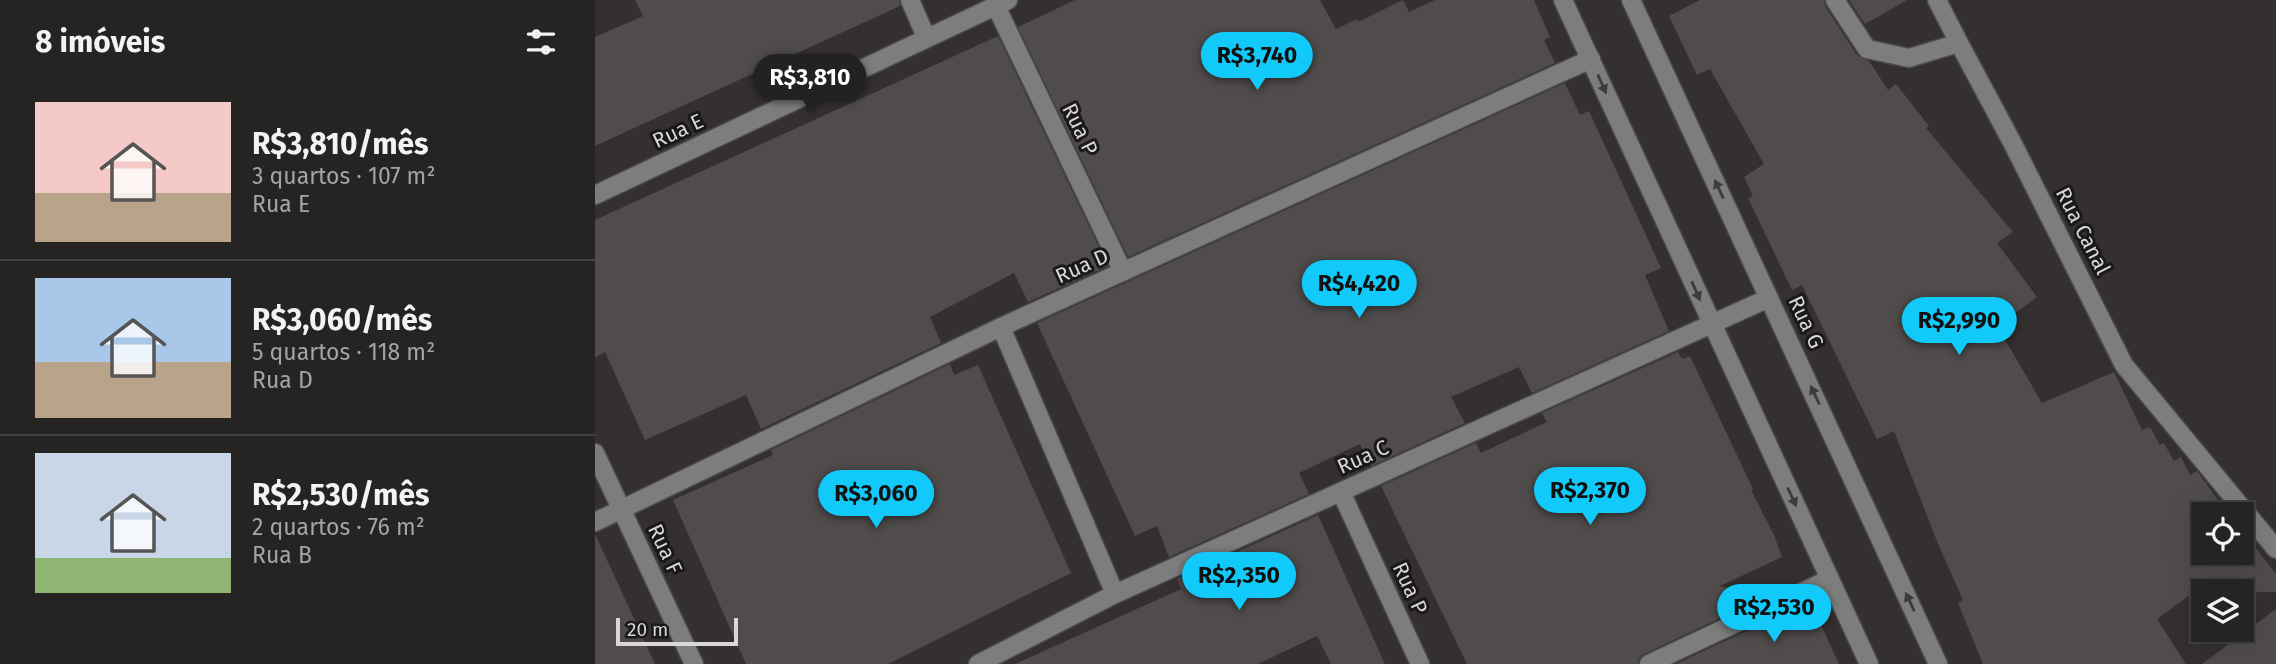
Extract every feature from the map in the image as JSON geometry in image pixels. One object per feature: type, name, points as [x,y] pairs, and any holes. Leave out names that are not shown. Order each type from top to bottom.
[{"type":"street","points":[[910,0],[926,37]]},
{"type":"street","points":[[1563,0],[1869,664]]},
{"type":"street","name":"Rua G","points":[[1631,0],[1938,664]]},
{"type":"street","points":[[1835,0],[1867,49],[1909,58],[1959,43]]},
{"type":"street","name":"Rua Canal","points":[[1937,0],[2124,365],[2276,549]]},
{"type":"street","name":"Rua E","points":[[595,195],[1002,3]]},
{"type":"street","name":"Rua P","points":[[1002,3],[1123,272]]},
{"type":"street","name":"Rua D","points":[[595,522],[1001,327],[1591,59]]},
{"type":"street","name":"Rua C","points":[[978,664],[1115,594],[1769,298]]},
{"type":"street","points":[[1001,327],[1115,594]]},
{"type":"street","name":"Rua F","points":[[595,453],[694,664]]},
{"type":"street","name":"Rua P","points":[[1341,492],[1420,664]]},
{"type":"street","points":[[1649,664],[1830,579]]},
{"type":"building","points":[[635,0],[899,0],[900,6],[595,146],[595,37],[643,16]]},
{"type":"building","points":[[1075,0],[1320,0],[1336,29],[1357,19],[1358,22],[1403,0],[1409,12],[1435,0],[1534,0],[1550,37],[1544,40],[1555,63],[1128,257],[1018,27]]},
{"type":"building","points":[[1700,0],[1824,0],[1825,6],[1857,55],[1869,61],[1888,90],[1896,84],[1929,126],[1926,128],[2013,232],[1997,243],[2037,297],[1997,326],[2042,403],[2114,372],[2142,430],[2150,427],[2160,445],[2164,443],[2174,461],[2181,457],[2190,475],[2197,471],[2219,502],[2191,502],[2191,565],[2254,565],[2255,547],[2276,574],[2276,592],[2254,592],[2254,579],[2191,579],[2191,594],[2157,619],[2186,664],[1983,664],[1958,603],[1963,600],[1894,431],[1877,439],[1802,285],[1792,290],[1748,198],[1753,196],[1744,177],[1764,164],[1710,69],[1697,75],[1669,16]]},
{"type":"building","points":[[1849,0],[1907,0],[1865,24]]},
{"type":"building","points":[[998,36],[1108,266],[1028,302],[1014,273],[930,317],[941,343],[761,429],[746,395],[645,440],[605,352],[595,357],[595,220]]},
{"type":"building","points":[[1565,83],[1580,115],[1589,111],[1661,268],[1645,275],[1669,331],[1532,393],[1519,367],[1451,397],[1465,423],[1371,466],[1360,444],[1299,473],[1309,494],[1169,557],[1157,526],[1135,536],[1037,323]]},
{"type":"building","points":[[1678,352],[1682,359],[1690,356],[1782,557],[1720,586],[1763,598],[1644,654],[1639,658],[1638,664],[1467,664],[1381,486],[1476,443],[1481,453],[1547,422],[1542,413]]},
{"type":"building","points":[[950,364],[954,375],[978,365],[1071,573],[888,664],[746,664],[673,500],[773,455],[771,450]]},
{"type":"building","points":[[1318,515],[1385,664],[1331,664],[1317,636],[1258,664],[1015,664],[1181,589],[1177,579]]},
{"type":"building","points":[[595,534],[655,664],[595,664]]},
{"type":"building","points":[[1797,607],[1815,612],[1839,664],[1676,664]]},
{"type":"building","points":[[2276,609],[2276,664],[2202,664],[2232,642],[2254,642],[2254,625]]}]
